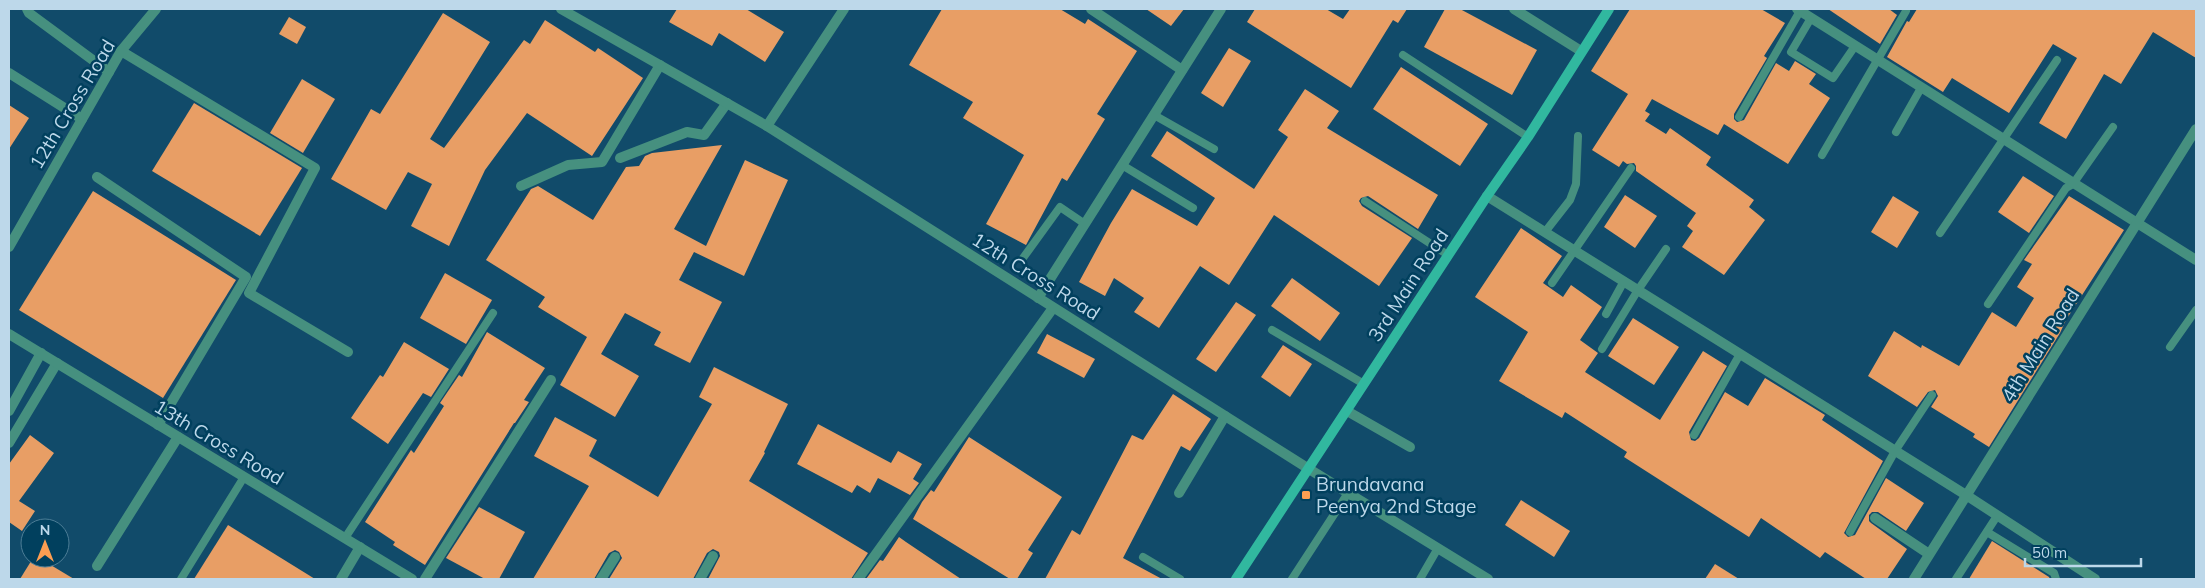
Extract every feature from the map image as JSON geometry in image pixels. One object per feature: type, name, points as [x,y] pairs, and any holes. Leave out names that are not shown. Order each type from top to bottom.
[{"type":"main road","name":"3rd Main Road","points":[[1236,579],[1448,255],[1528,137],[1608,9]]},
{"type":"street","points":[[27,9],[29,13],[109,72]]},
{"type":"street","name":"12th Cross Road","points":[[9,246],[121,52],[156,9]]},
{"type":"street","name":"12th Cross Road","points":[[561,9],[767,126],[1309,469],[1488,579]]},
{"type":"street","points":[[767,126],[844,9]]},
{"type":"street","points":[[1091,9],[1182,70]]},
{"type":"street","points":[[1038,298],[1221,9]]},
{"type":"street","points":[[1514,9],[1581,51]]},
{"type":"street","points":[[1798,10],[2196,260]]},
{"type":"street","points":[[121,52],[314,168],[249,293],[348,352]]},
{"type":"street","points":[[521,186],[568,165],[602,162],[660,65]]},
{"type":"street","points":[[9,72],[82,119]]},
{"type":"street","points":[[620,158],[687,132],[704,135],[726,103]]},
{"type":"street","name":"4th Main Road","points":[[1914,579],[2196,129]]},
{"type":"street","points":[[96,177],[246,277],[158,425]]},
{"type":"street","points":[[1487,196],[1966,495],[2095,579]]},
{"type":"street","points":[[858,579],[1053,308]]},
{"type":"street","name":"13th Cross Road","points":[[9,334],[412,579]]},
{"type":"street","points":[[9,410],[41,353]]},
{"type":"street","points":[[9,444],[57,363]]},
{"type":"street","points":[[425,579],[552,380]]},
{"type":"street","points":[[1347,411],[1410,447]]},
{"type":"street","points":[[1179,493],[1225,416]]},
{"type":"street","points":[[96,566],[178,437]]},
{"type":"street","points":[[1875,518],[1929,554]]},
{"type":"street","points":[[341,579],[360,547]]},
{"type":"street","points":[[700,579],[713,556]]},
{"type":"street","points":[[601,579],[615,557]]},
{"type":"lane","points":[[1739,117],[1798,10]]},
{"type":"lane","points":[[1822,155],[1906,11]]},
{"type":"lane","points":[[1811,18],[1792,52],[1808,63],[1833,78],[1855,46]]},
{"type":"lane","points":[[1403,55],[1528,137]]},
{"type":"lane","points":[[1940,233],[2057,60]]},
{"type":"lane","points":[[1896,132],[1921,88]]},
{"type":"lane","points":[[1154,115],[1214,149]]},
{"type":"lane","points":[[1988,304],[2066,188],[2073,184],[2113,127]]},
{"type":"lane","points":[[1545,232],[1570,200],[1576,184],[1578,136]]},
{"type":"lane","points":[[1122,165],[1193,208]]},
{"type":"lane","points":[[1552,282],[1631,168]]},
{"type":"lane","points":[[1365,201],[1448,255]]},
{"type":"lane","points":[[1023,258],[1060,206],[1085,224]]},
{"type":"lane","points":[[1602,349],[1666,249]]},
{"type":"lane","points":[[1606,314],[1624,281]]},
{"type":"lane","points":[[2170,347],[2196,310]]},
{"type":"lane","points":[[345,538],[493,313]]},
{"type":"lane","points":[[1272,330],[1364,384]]},
{"type":"lane","points":[[1694,435],[1740,354]]},
{"type":"lane","points":[[1850,532],[1895,451],[1932,395]]},
{"type":"lane","points":[[181,579],[244,477]]},
{"type":"lane","points":[[1292,579],[1348,493]]},
{"type":"lane","points":[[1956,579],[1997,516]]},
{"type":"lane","points":[[1987,532],[2054,573],[2056,579]]},
{"type":"lane","points":[[1420,579],[1438,548]]},
{"type":"lane","points":[[1143,557],[1180,579]]},
{"type":"building","points":[[677,9],[746,9],[784,32],[765,62],[719,33],[712,46],[669,22]]},
{"type":"building","points":[[942,9],[1060,9],[1085,24],[1088,19],[1137,51],[1097,114],[1105,119],[1067,181],[1062,178],[1026,245],[986,224],[1024,155],[963,118],[973,102],[909,65]]},
{"type":"building","points":[[1146,9],[1184,9],[1171,26]]},
{"type":"building","points":[[1255,9],[1326,9],[1343,19],[1350,9],[1407,9],[1398,23],[1393,20],[1351,88],[1247,22]]},
{"type":"building","points":[[1445,9],[1460,9],[1537,50],[1512,95],[1424,47]]},
{"type":"building","points":[[1630,9],[1761,9],[1785,23],[1764,56],[1767,58],[1734,114],[1734,119],[1737,122],[1744,120],[1776,63],[1789,71],[1795,61],[1816,74],[1809,84],[1830,98],[1788,164],[1724,124],[1718,135],[1652,99],[1645,111],[1650,114],[1645,121],[1666,134],[1670,128],[1711,157],[1706,165],[1754,200],[1749,207],[1765,220],[1724,275],[1682,247],[1693,231],[1687,226],[1696,213],[1636,171],[1634,163],[1627,164],[1623,161],[1619,167],[1592,150],[1628,94],[1591,71]]},
{"type":"building","points":[[1828,9],[1889,9],[1897,15],[1880,44]]},
{"type":"building","points":[[1917,9],[2196,9],[2196,58],[2153,32],[2121,84],[2104,74],[2066,139],[2039,123],[2077,58],[2053,44],[2009,113],[1952,78],[1943,92],[1887,57],[1907,21],[1909,22]]},
{"type":"building","points":[[443,13],[490,42],[430,139],[444,148],[524,40],[530,44],[545,20],[595,52],[598,48],[643,78],[592,156],[527,113],[485,170],[449,246],[411,226],[432,184],[408,172],[386,210],[331,179],[371,109],[380,114]]},
{"type":"building","points":[[289,17],[306,27],[297,44],[279,34]]},
{"type":"building","points":[[1229,48],[1251,61],[1223,107],[1201,93]]},
{"type":"building","points":[[1401,67],[1488,124],[1460,166],[1373,109]]},
{"type":"building","points":[[302,79],[335,99],[303,153],[270,133]]},
{"type":"building","points":[[1305,89],[1339,111],[1327,128],[1438,195],[1418,229],[1368,196],[1361,198],[1359,201],[1362,206],[1412,238],[1379,286],[1274,215],[1229,285],[1200,266],[1159,328],[1134,312],[1144,298],[1114,278],[1105,296],[1079,282],[1132,189],[1197,226],[1215,198],[1151,156],[1167,131],[1254,189],[1288,137],[1278,130]]},
{"type":"building","points":[[194,103],[302,168],[260,236],[152,171]]},
{"type":"building","points":[[9,105],[29,118],[9,149]]},
{"type":"building","points":[[722,145],[674,229],[706,246],[745,160],[788,180],[744,276],[694,252],[679,280],[722,302],[690,363],[654,345],[661,332],[625,313],[601,354],[639,376],[615,417],[560,385],[587,337],[538,307],[545,297],[486,260],[531,189],[538,186],[593,220],[626,167],[639,166],[645,156],[652,153]]},
{"type":"building","points":[[2023,176],[2054,196],[2029,233],[1998,212]]},
{"type":"building","points":[[93,191],[236,280],[163,398],[19,310]]},
{"type":"building","points":[[1625,195],[1657,216],[1635,248],[1604,227]]},
{"type":"building","points":[[1893,196],[1919,212],[1897,248],[1871,232]]},
{"type":"building","points":[[2069,196],[2124,230],[2066,320],[2060,333],[1989,447],[1973,437],[1975,434],[1931,407],[1938,396],[1935,390],[1928,392],[1917,407],[1868,376],[1894,331],[1921,348],[1922,345],[1959,366],[1992,312],[2016,327],[2034,298],[2017,287],[2032,264],[2024,260]]},
{"type":"building","points":[[1521,228],[1562,256],[1543,283],[1563,297],[1571,285],[1602,307],[1580,340],[1598,353],[1585,372],[1660,420],[1703,351],[1727,366],[1689,432],[1691,440],[1695,441],[1699,438],[1725,392],[1748,406],[1765,378],[1825,415],[1822,420],[1883,461],[1844,533],[1848,537],[1855,535],[1886,478],[1924,503],[1906,531],[1878,512],[1872,512],[1869,515],[1871,523],[1907,549],[1887,579],[1866,579],[1825,552],[1820,558],[1761,518],[1749,537],[1624,457],[1627,452],[1565,412],[1562,418],[1499,381],[1528,332],[1475,297]]},
{"type":"building","points":[[445,273],[492,300],[466,344],[420,318]]},
{"type":"building","points":[[1292,278],[1340,313],[1320,341],[1271,306]]},
{"type":"building","points":[[1236,302],[1256,315],[1216,372],[1196,359]]},
{"type":"building","points":[[1633,318],[1679,347],[1654,385],[1608,356]]},
{"type":"building","points":[[487,332],[545,368],[524,400],[529,402],[425,565],[393,545],[395,542],[365,522],[411,450],[414,453],[444,406],[440,403],[459,375],[462,377]]},
{"type":"building","points":[[1047,334],[1095,359],[1084,378],[1037,353]]},
{"type":"building","points":[[404,342],[449,369],[431,397],[423,393],[388,444],[351,418],[380,375],[383,377]]},
{"type":"building","points":[[1283,345],[1312,364],[1290,397],[1261,377]]},
{"type":"building","points":[[714,367],[788,404],[765,453],[749,481],[868,553],[851,579],[708,579],[720,556],[719,552],[713,549],[707,553],[693,579],[609,579],[622,558],[619,552],[615,550],[609,553],[594,579],[533,579],[589,486],[534,456],[555,417],[597,440],[589,456],[658,497],[712,404],[699,397]]},
{"type":"building","points":[[1173,394],[1211,419],[1190,451],[1181,446],[1123,558],[1162,579],[1045,579],[1072,530],[1080,535],[1132,435],[1143,440]]},
{"type":"building","points":[[818,424],[891,463],[898,451],[922,464],[913,479],[919,483],[910,495],[878,478],[870,493],[857,485],[852,493],[797,464]]},
{"type":"building","points":[[30,435],[54,453],[19,501],[35,511],[30,518],[20,518],[20,530],[9,522],[9,464]]},
{"type":"building","points":[[969,437],[1062,497],[1028,550],[1033,553],[1017,579],[1010,579],[913,519],[922,502],[931,490],[934,492]]},
{"type":"building","points":[[1521,500],[1570,531],[1554,557],[1505,525]]},
{"type":"building","points":[[479,507],[525,532],[499,579],[485,579],[446,558]]},
{"type":"building","points":[[228,525],[315,579],[194,579]]},
{"type":"building","points":[[899,537],[961,579],[866,579],[880,560],[883,561]]},
{"type":"building","points":[[1992,541],[2049,577],[2050,579],[1969,579]]},
{"type":"building","points":[[1715,564],[1739,579],[1705,579]]},
{"type":"building","points":[[27,568],[56,568],[74,579],[20,579]]},
{"type":"place","name":"Brundavana Peenya 2nd Stage","points":[[1306,495]]}]
